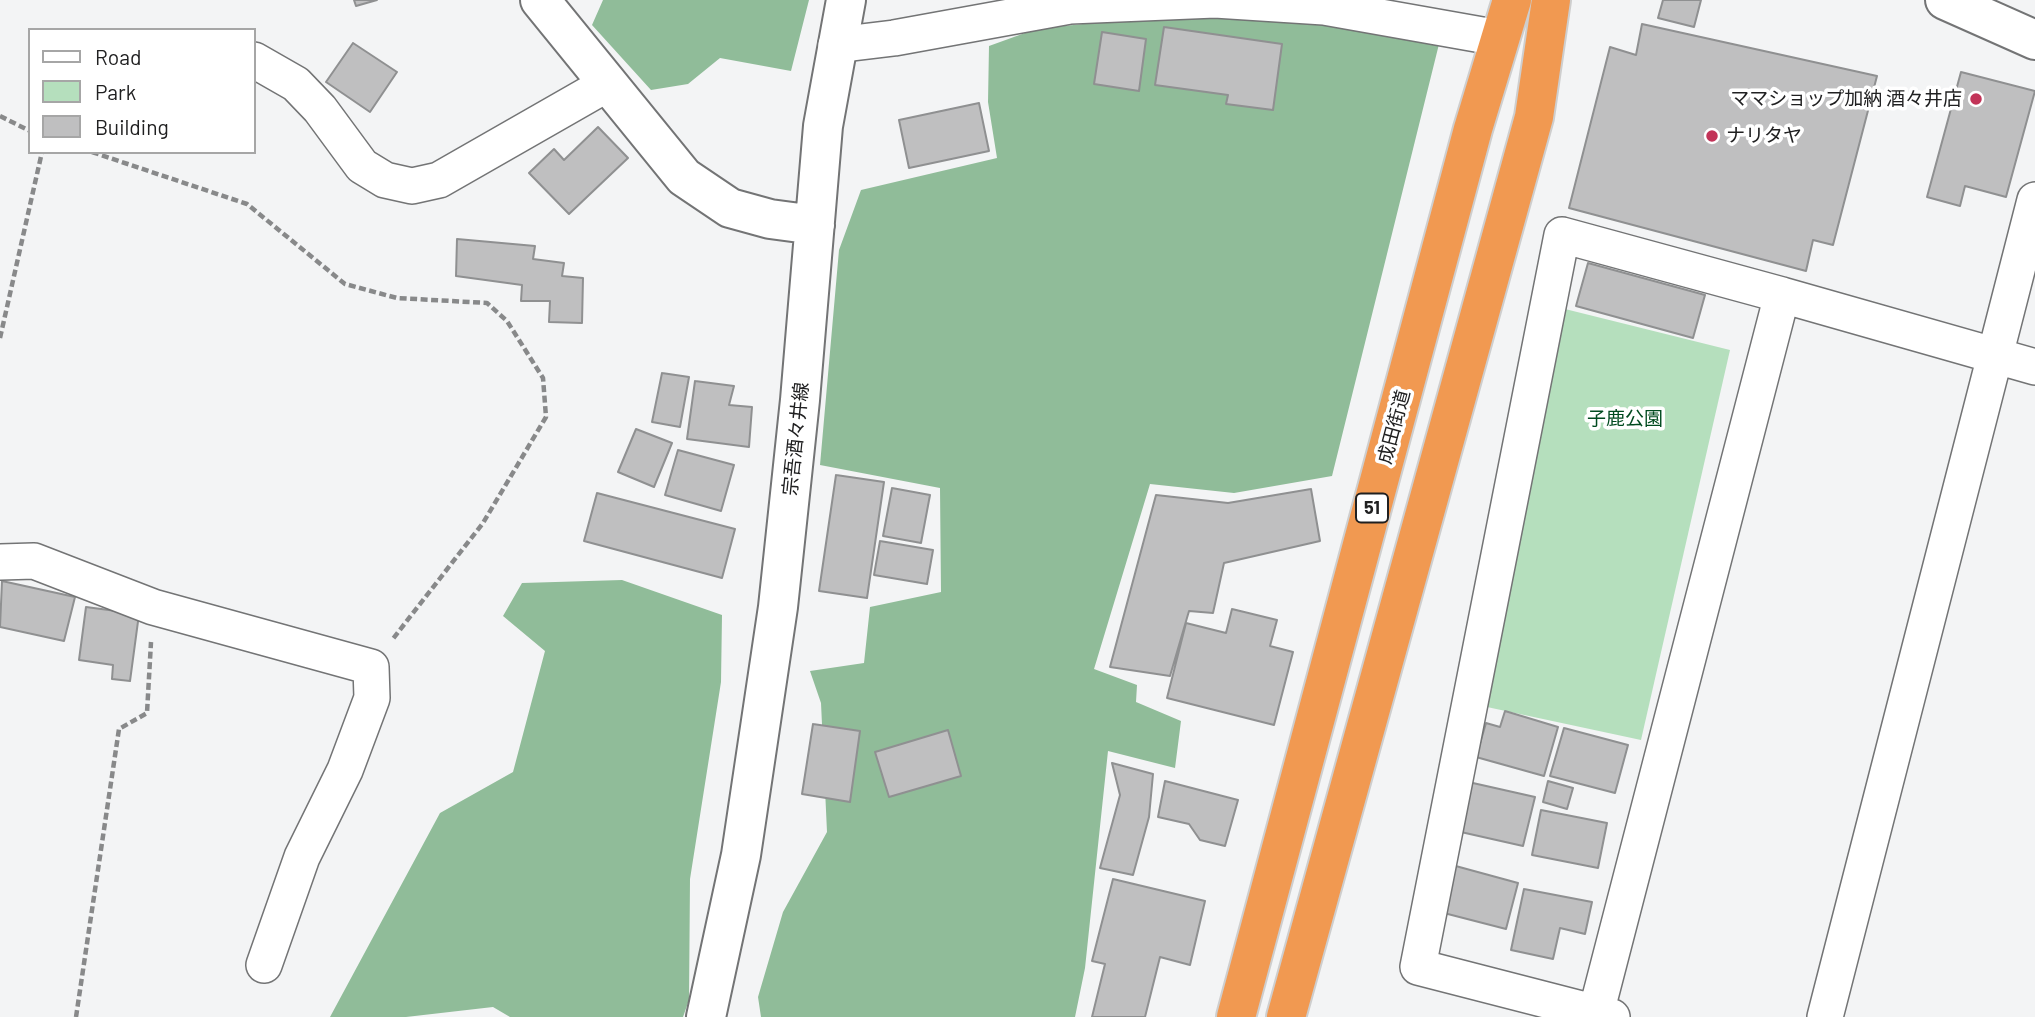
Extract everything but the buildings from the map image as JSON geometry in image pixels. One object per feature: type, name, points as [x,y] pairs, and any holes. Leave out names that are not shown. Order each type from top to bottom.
[{"type":"highway","name":"成田街道","points":[[1236,1017],[1499,38],[1512,0]]},
{"type":"highway","points":[[1286,1017],[1534,117],[1551,0]]},
{"type":"main road","points":[[540,0],[684,177],[730,208],[815,225]]},
{"type":"main road","name":"宗吾酒々井線","points":[[706,1017],[741,855],[778,607],[823,126],[846,0]]},
{"type":"main road","points":[[1945,0],[2035,40]]},
{"type":"street","points":[[836,45],[894,38],[1070,6],[1215,1],[1324,7],[1499,38]]},
{"type":"street","points":[[256,61],[296,84],[320,109],[362,166],[385,180],[412,186],[439,180],[607,83]]},
{"type":"street","points":[[1825,1017],[2035,200]]},
{"type":"street","points":[[1782,295],[1604,1015],[1418,967],[1562,235],[1782,295],[2035,367]]},
{"type":"street","points":[[0,562],[34,561],[153,607],[371,667],[372,698],[345,770],[302,858],[264,965]]},
{"type":"path","points":[[0,116],[28,130]]},
{"type":"path","points":[[0,338],[42,154]]},
{"type":"path","points":[[98,154],[247,204],[345,284],[397,298],[487,303],[507,321],[544,378],[546,417],[539,429],[482,523],[371,667]]},
{"type":"path","points":[[76,1017],[119,729],[147,713],[153,607]]},
{"type":"green space","points":[[603,0],[809,0],[791,71],[720,58],[688,84],[651,90],[592,25]]},
{"type":"green space","points":[[1167,15],[1315,19],[1440,40],[1332,476],[1234,493],[1150,484],[1094,669],[1137,685],[1136,702],[1181,721],[1175,768],[1108,751],[1085,968],[1075,1017],[761,1017],[758,997],[783,912],[827,832],[821,703],[810,671],[864,663],[870,607],[941,592],[940,488],[820,465],[839,250],[861,190],[997,158],[988,102],[989,46],[1036,29]]},
{"type":"green space","name":"子鹿公園","points":[[1561,308],[1730,350],[1641,740],[1473,704]]},
{"type":"green space","points":[[622,580],[722,615],[721,682],[690,879],[689,1000],[683,1017],[510,1017],[493,1007],[406,1017],[330,1017],[440,813],[513,772],[545,651],[503,616],[522,583]]},
{"type":"place","name":"ママショップ加納 酒々井店","points":[[1976,99]]},
{"type":"place","name":"ナリタヤ","points":[[1712,136]]}]
